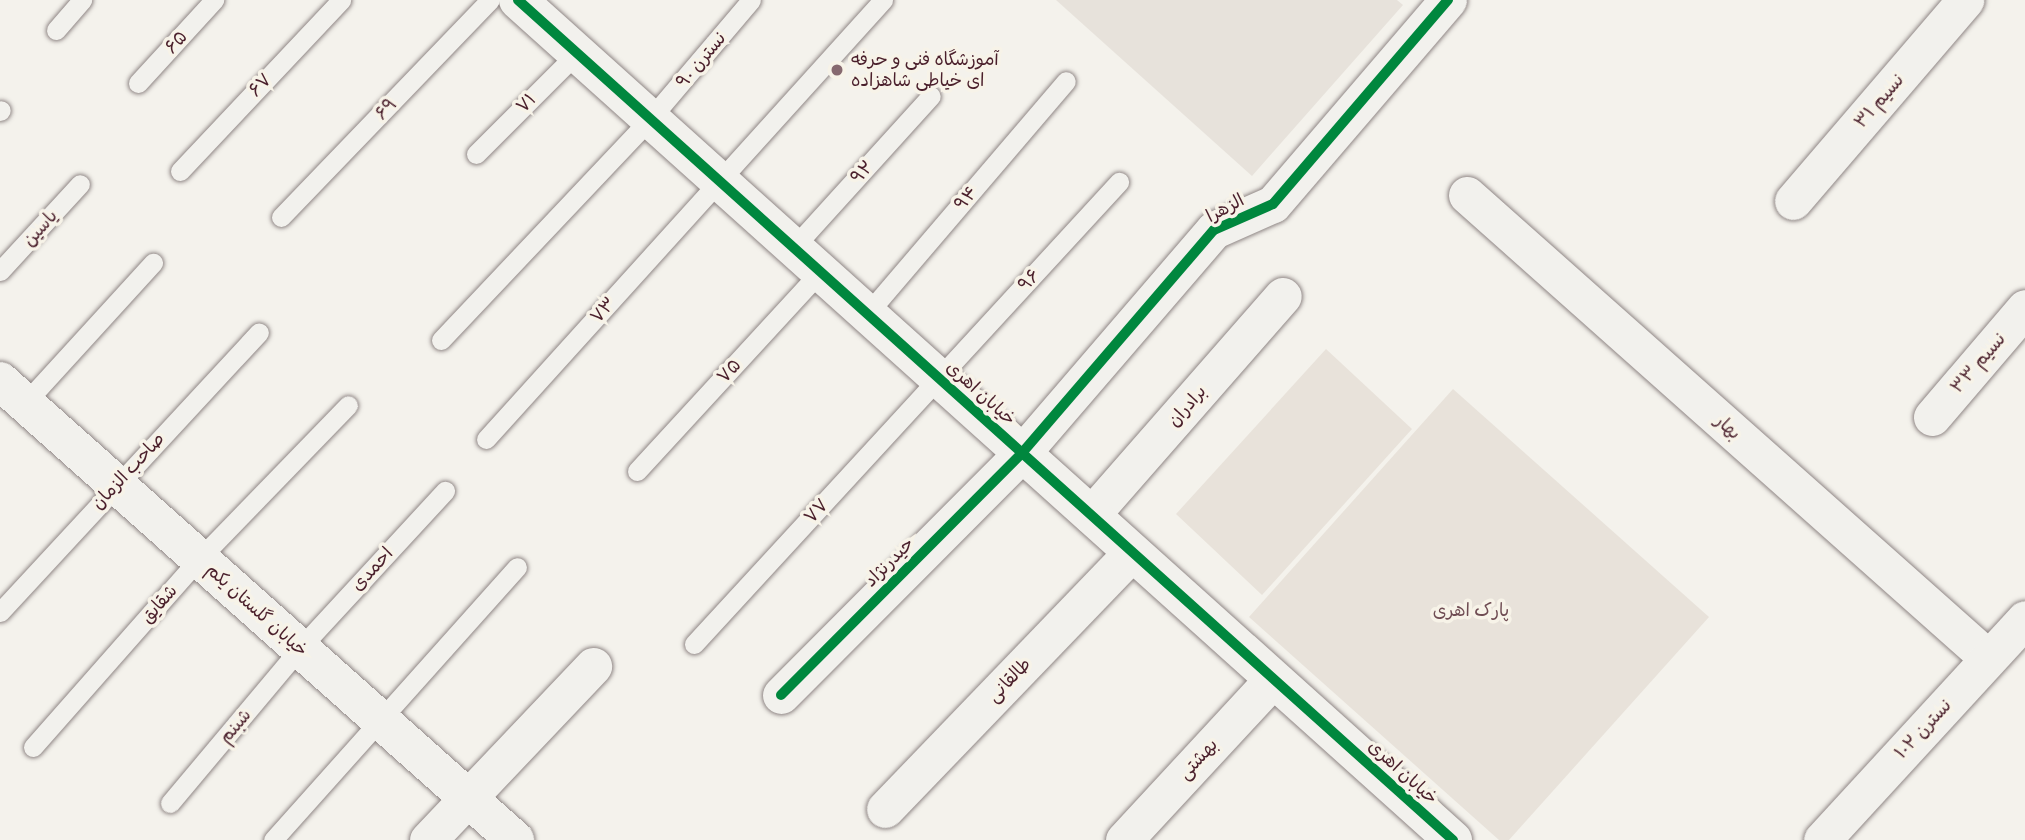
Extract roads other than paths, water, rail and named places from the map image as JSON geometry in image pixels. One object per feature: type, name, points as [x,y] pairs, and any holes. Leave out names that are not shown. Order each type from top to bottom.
[{"type":"street","name":"الزهرا","points":[[1022,453],[1214,230],[1273,204],[1448,0]]},
{"type":"street","name":"نسیم ۳۱","points":[[1793,201],[1965,0]]},
{"type":"street","name":"خیابان اهری","points":[[515,1],[577,53],[1453,840]]},
{"type":"street","name":"بهار","points":[[1467,195],[1988,658]]},
{"type":"street","name":"برادران","points":[[1091,515],[1283,296]]},
{"type":"street","name":"نسیم ۳۳","points":[[1932,417],[2025,308]]},
{"type":"street","name":"خیابان گلستان یکم","points":[[13,392],[515,840]]},
{"type":"street","name":"حیدرنژاد","points":[[781,695],[1022,453]]},
{"type":"street","name":"طالقانی","points":[[886,809],[1132,552]]},
{"type":"street","name":"نسترن ۱۰۲","points":[[1822,840],[2025,618]]},
{"type":"street","points":[[428,840],[593,667]]},
{"type":"street","name":"بهشتی","points":[[1124,840],[1273,679]]},
{"type":"lane","points":[[56,30],[82,0]]},
{"type":"lane","name":"۶۵","points":[[138,83],[214,0]]},
{"type":"lane","name":"۶۷","points":[[180,170],[341,0]]},
{"type":"lane","name":"نسترن ۹۰","points":[[441,340],[650,119],[751,0]]},
{"type":"lane","name":"۷۳","points":[[486,439],[883,0]]},
{"type":"lane","name":"۶۹","points":[[281,218],[515,1]]},
{"type":"lane","name":"۷۱","points":[[476,154],[577,53]]},
{"type":"lane","name":"۹۴","points":[[867,314],[1066,81]]},
{"type":"lane","name":"۹۲","points":[[806,260],[931,96]]},
{"type":"lane","name":"۹۶","points":[[939,378],[1119,182]]},
{"type":"lane","name":"یاسین","points":[[0,271],[80,184]]},
{"type":"lane","name":"۷۵","points":[[637,471],[806,260]]},
{"type":"lane","points":[[13,392],[153,263]]},
{"type":"lane","name":"صاحب الزمان","points":[[0,612],[260,332]]},
{"type":"lane","name":"۷۷","points":[[694,644],[939,378]]},
{"type":"lane","name":"شقایق","points":[[33,747],[199,559],[348,405]]},
{"type":"lane","name":"احمدی","points":[[300,648],[445,491]]},
{"type":"lane","points":[[273,840],[517,567]]},
{"type":"lane","name":"شبنم","points":[[170,803],[300,648]]},
{"type":"place","name":"آموزشگاه فنی و حرفه ای خیاطی شاهزاده","points":[[837,70]]},
{"type":"park label","name":"پارک اهری","points":[[1471,610]]}]
